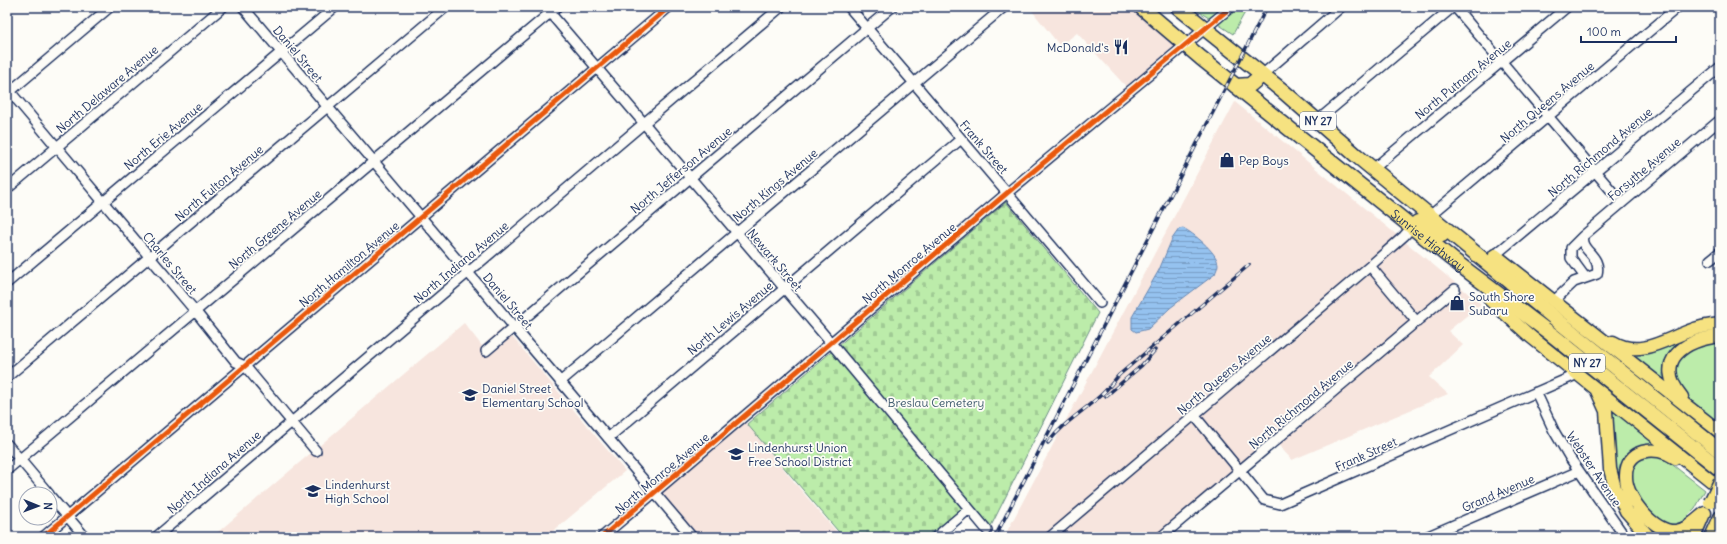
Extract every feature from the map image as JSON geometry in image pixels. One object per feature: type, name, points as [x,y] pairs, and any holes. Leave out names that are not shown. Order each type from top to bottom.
[{"type":"highway","name":"Sunrise Highway","points":[[1141,7],[1185,45],[1452,259],[1555,337],[1720,469]]},
{"type":"highway","name":"Sunrise Highway","points":[[1178,7],[1567,328],[1720,451]]},
{"type":"highway","points":[[1236,86],[1250,85],[1262,75]]},
{"type":"highway","points":[[1431,215],[1467,235],[1495,255]]},
{"type":"highway","points":[[1412,227],[1418,222],[1428,224],[1472,260],[1514,283]]},
{"type":"highway","points":[[1452,259],[1490,300]]},
{"type":"main road","points":[[1495,255],[1720,432]]},
{"type":"main road","points":[[1490,300],[1578,374],[1720,488]]},
{"type":"main road","points":[[1566,311],[1585,322],[1611,342],[1630,349],[1650,347],[1696,328],[1720,324]]},
{"type":"main road","points":[[1696,413],[1674,386],[1671,377],[1672,364],[1677,353],[1688,344],[1699,340],[1720,336]]},
{"type":"main road","points":[[1596,388],[1606,411],[1610,469],[1615,488],[1626,511],[1649,537]]},
{"type":"main road","points":[[1705,513],[1685,528],[1674,531],[1662,528],[1649,518],[1634,501],[1627,485],[1626,475],[1628,465],[1634,456],[1644,451],[1653,450],[1667,453],[1685,466],[1706,477]]},
{"type":"main road","points":[[1694,537],[1720,481]]},
{"type":"main road","points":[[1712,537],[1718,520]]},
{"type":"street","points":[[8,91],[110,7]]},
{"type":"street","name":"North Delaware Avenue","points":[[7,188],[223,7]]},
{"type":"street","name":"Daniel Street","points":[[243,7],[326,107],[421,216],[692,537]]},
{"type":"street","name":"North Erie Avenue","points":[[7,283],[335,7]]},
{"type":"street","name":"North Fulton Avenue","points":[[7,377],[446,7]]},
{"type":"street","name":"North Hamilton Avenue","points":[[42,537],[669,7]]},
{"type":"street","name":"North Indiana Avenue","points":[[156,537],[781,7]]},
{"type":"street","name":"Frank Street","points":[[848,7],[1100,304]]},
{"type":"street","name":"North Jefferson Avenue","points":[[486,351],[892,7]]},
{"type":"street","name":"North Kings Avenue","points":[[560,382],[1004,7]]},
{"type":"street","name":"North Monroe Avenue","points":[[602,537],[1007,193],[1231,7]]},
{"type":"street","points":[[1262,75],[1341,7]]},
{"type":"street","points":[[1317,121],[1454,7],[1616,196]]},
{"type":"street","name":"North Putnam Avenue","points":[[1373,169],[1493,67],[1502,62],[1567,7]]},
{"type":"street","name":"North Queens Avenue","points":[[1431,215],[1678,7]]},
{"type":"street","name":"Newark Street","points":[[551,9],[597,68],[643,123],[691,178],[783,289],[831,343],[987,530]]},
{"type":"street","name":"North Greene Avenue","points":[[7,470],[196,312],[551,9]]},
{"type":"street","name":"North Richmond Avenue","points":[[1495,255],[1720,67]]},
{"type":"street","name":"Charles Street","points":[[8,91],[196,312],[236,362],[245,366],[316,451]]},
{"type":"street","name":"Forsythe Avenue","points":[[1585,277],[1571,258],[1571,248],[1583,236],[1720,120]]},
{"type":"street","name":"North Lewis Avenue","points":[[608,438],[961,139]]},
{"type":"street","name":"North Queens Avenue","points":[[1050,537],[1370,266],[1412,227]]},
{"type":"street","points":[[1554,301],[1574,282],[1597,274],[1597,262],[1583,244],[1583,236]]},
{"type":"street","points":[[1710,260],[1720,252]]},
{"type":"street","points":[[1370,266],[1417,322]]},
{"type":"street","name":"North Richmond Avenue","points":[[1161,537],[1455,289]]},
{"type":"street","name":"Frank Street","points":[[1194,415],[1264,500],[1284,504],[1578,374]]},
{"type":"street","name":"Webster Avenue","points":[[1536,392],[1554,431],[1579,471],[1625,537]]},
{"type":"street","points":[[7,444],[41,486]]},
{"type":"street","name":"Grand Avenue","points":[[1426,537],[1579,471]]},
{"type":"street","points":[[58,506],[86,537]]},
{"type":"street","points":[[936,537],[969,509]]},
{"type":"shaded area","points":[[1029,7],[1141,7],[1185,45],[1130,91],[1077,33],[1060,46]]},
{"type":"shaded area","points":[[1235,102],[1481,304],[1448,331],[1463,345],[1429,377],[1448,394],[1292,460],[1272,438],[1155,537],[1004,537]]},
{"type":"shaded area","name":"Daniel Street Elementary School","points":[[464,323],[482,346],[504,327],[625,471],[546,537],[212,537]]},
{"type":"shaded area","name":"Lindenhurst Union Free School District","points":[[742,418],[841,537],[692,537],[655,493]]},
{"type":"green space","points":[[1192,7],[1248,7],[1233,34]]},
{"type":"green space","name":"Breslau Cemetery","points":[[1006,202],[1098,313],[991,526],[970,502],[927,537],[843,537],[747,424]]},
{"type":"green space","points":[[1720,329],[1720,333],[1677,346],[1665,360],[1667,362],[1666,373],[1663,373],[1663,376],[1666,376],[1662,380],[1630,357],[1632,354],[1635,355],[1694,333]]},
{"type":"green space","points":[[1720,341],[1720,425],[1682,394],[1675,364],[1688,348]]},
{"type":"green space","points":[[1614,412],[1658,444],[1656,447],[1632,452],[1629,501],[1681,533],[1681,537],[1654,537],[1634,517],[1617,487],[1611,421],[1614,419],[1613,416],[1610,416]]},
{"type":"green space","points":[[1654,455],[1669,462],[1705,490],[1695,509],[1679,525],[1665,523],[1657,518],[1644,505],[1634,488],[1632,471],[1635,464],[1641,459]]},
{"type":"water","points":[[1183,228],[1198,238],[1214,254],[1218,264],[1215,274],[1170,308],[1148,329],[1136,332],[1132,329],[1132,317],[1159,270],[1172,239],[1179,229]]},
{"type":"railway","points":[[995,537],[1267,7]]},
{"type":"railway","points":[[1048,443],[1066,424],[1103,394],[1119,375],[1249,265]]},
{"type":"railway","points":[[1106,396],[1141,366],[1155,350]]},
{"type":"cycle path","points":[[43,537],[669,7]]},
{"type":"cycle path","points":[[602,537],[1007,193],[1231,7]]},
{"type":"place","name":"McDonald's","points":[[1121,47]]},
{"type":"place","name":"Pep Boys","points":[[1227,160]]},
{"type":"place","name":"South Shore Subaru","points":[[1457,303]]},
{"type":"place","name":"Daniel Street Elementary School","points":[[470,395]]},
{"type":"place","name":"Lindenhurst Union Free School District","points":[[736,454]]},
{"type":"place","name":"Lindenhurst High School","points":[[313,491]]}]
